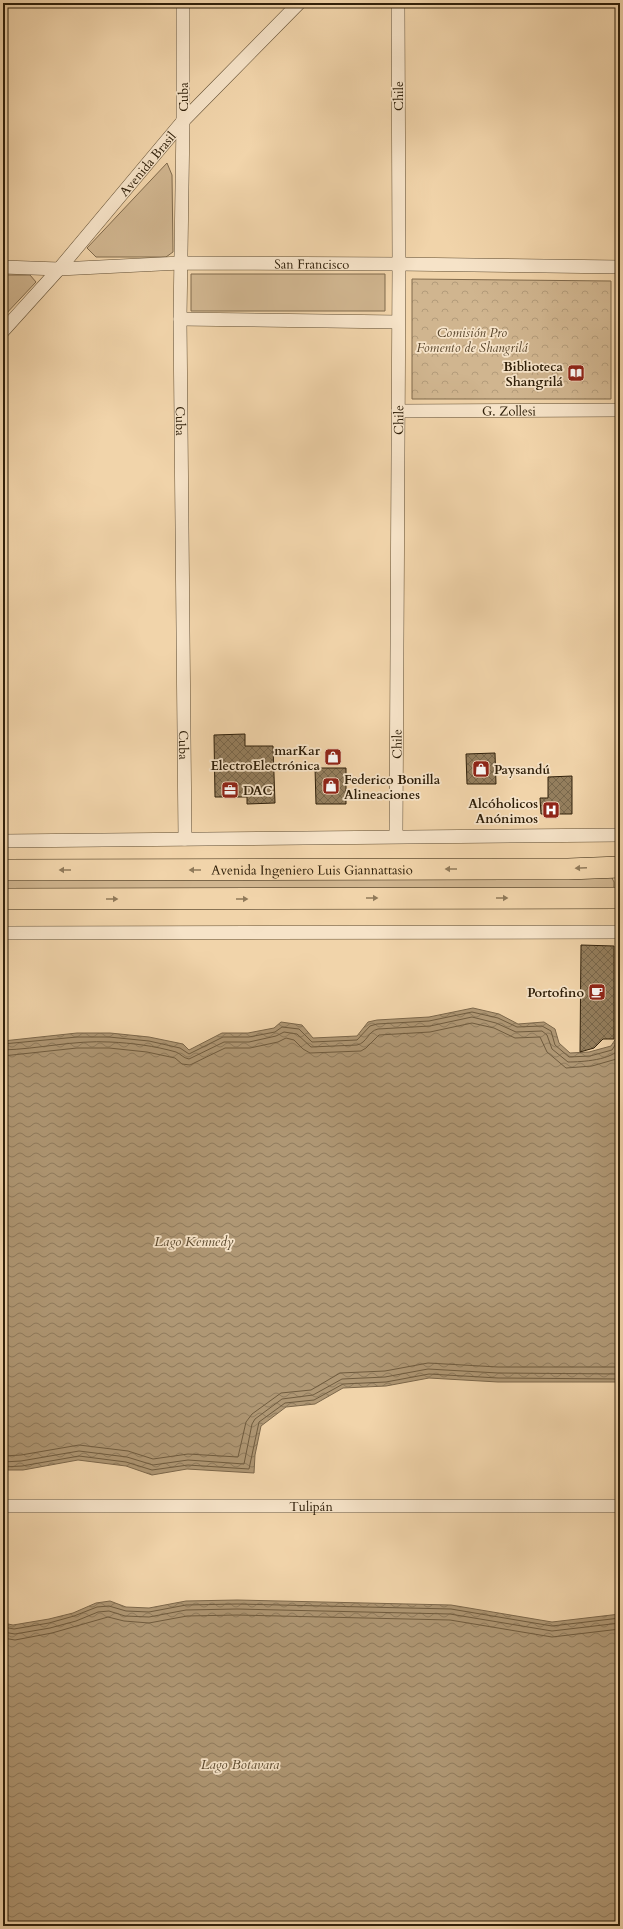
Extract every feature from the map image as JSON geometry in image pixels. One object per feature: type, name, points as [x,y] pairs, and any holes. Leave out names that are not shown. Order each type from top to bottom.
[{"type":"main road","name":"Avenida Ingeniero Luis Giannattasio","points":[[3,870],[560,869],[620,867]]},
{"type":"main road","points":[[3,899],[620,898]]},
{"type":"street","name":"Cuba","points":[[183,3],[180,319],[185,838]]},
{"type":"street","name":"Avenida Brasil","points":[[3,331],[59,268],[183,122],[299,3]]},
{"type":"street","name":"Chile","points":[[396,836],[399,264],[398,3]]},
{"type":"street","name":"San Francisco","points":[[3,268],[59,268],[181,263],[620,267]]},
{"type":"street","points":[[180,319],[398,322]]},
{"type":"street","name":"G. Zollesi","points":[[398,411],[620,410]]},
{"type":"street","points":[[3,841],[396,836],[620,836]]},
{"type":"street","points":[[3,933],[620,932]]},
{"type":"street","name":"Tulipán","points":[[3,1506],[620,1506]]},
{"type":"green space","points":[[167,163],[172,175],[173,252],[166,257],[96,257],[87,248]]},
{"type":"green space","points":[[191,274],[385,274],[385,311],[191,311]]},
{"type":"green space","points":[[3,275],[30,275],[36,282],[3,317]]},
{"type":"green space","name":"Comisión Pro Fomento de Shangrilá","points":[[412,279],[611,281],[611,399],[412,399]]},
{"type":"green space","points":[[3,876],[611,876],[614,882],[614,887],[609,890],[3,891]]},
{"type":"water","name":"Lago Kennedy","points":[[473,1008],[499,1014],[518,1024],[544,1022],[555,1029],[559,1043],[570,1053],[589,1052],[611,1046],[620,1032],[620,1382],[498,1382],[429,1378],[386,1386],[343,1388],[315,1404],[286,1407],[261,1426],[255,1455],[254,1473],[187,1469],[152,1475],[126,1466],[78,1460],[23,1470],[3,1470],[3,1041],[77,1033],[110,1033],[149,1037],[183,1044],[189,1050],[222,1033],[248,1033],[274,1028],[281,1022],[302,1025],[313,1038],[357,1036],[368,1022],[377,1020],[429,1017]]},
{"type":"water","name":"Lago Botavara","points":[[237,1600],[451,1605],[552,1622],[620,1614],[620,1926],[3,1926],[3,1623],[13,1625],[49,1619],[73,1613],[96,1603],[110,1601],[126,1607],[149,1608],[186,1601]]},
{"type":"building","points":[[245,734],[245,746],[273,746],[275,803],[247,804],[247,797],[215,797],[214,735]]},
{"type":"building","name":"Paysandú","points":[[495,753],[496,784],[467,784],[466,754]]},
{"type":"building","name":"Federico Bonilla Alineaciones","points":[[315,768],[346,768],[346,804],[316,804]]},
{"type":"building","points":[[572,776],[572,814],[541,814],[540,798],[548,798],[548,777]]},
{"type":"building","name":"Portofino","points":[[581,945],[614,946],[614,1039],[603,1039],[594,1048],[580,1052]]},
{"type":"place","name":"Biblioteca Shangrilá","points":[[576,373]]},
{"type":"place","name":"marKar ElectroElectrónica","points":[[333,757]]},
{"type":"place","name":"Paysandú","points":[[481,769]]},
{"type":"place","name":"Federico Bonilla Alineaciones","points":[[331,786]]},
{"type":"place","name":"DAC","points":[[230,790]]},
{"type":"place","name":"Alcóholicos Anónimos","points":[[551,810]]},
{"type":"place","name":"Portofino","points":[[597,992]]}]
